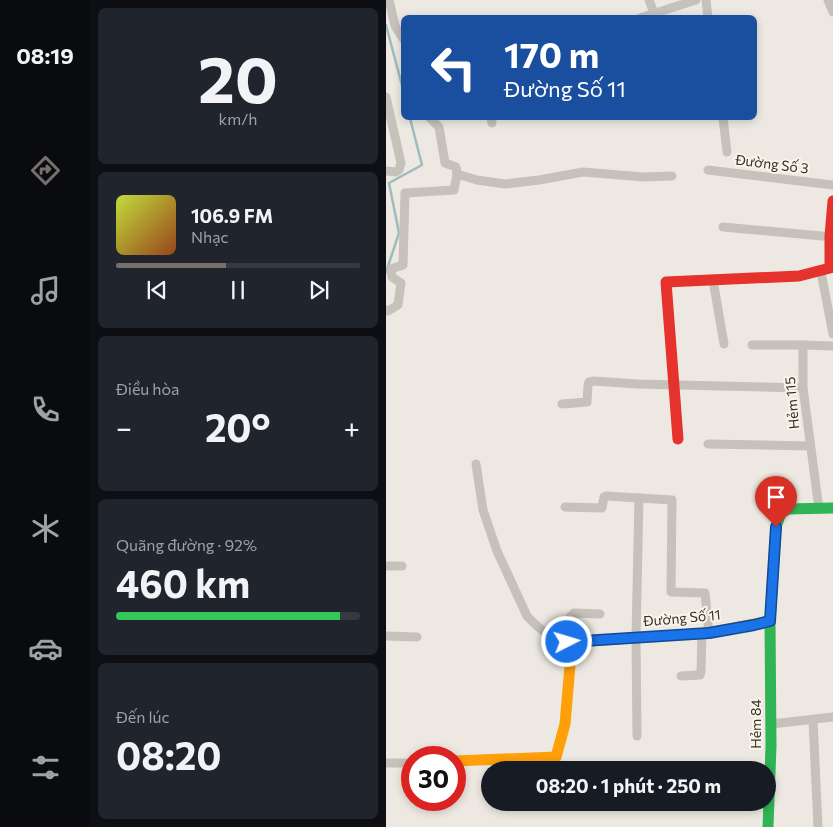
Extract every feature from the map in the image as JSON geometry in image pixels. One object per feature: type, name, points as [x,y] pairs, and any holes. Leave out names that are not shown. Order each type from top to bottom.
[{"type":"street","points":[[389,0],[395,26],[401,35]]},
{"type":"street","points":[[649,0],[654,13]]},
{"type":"street","points":[[648,15],[693,0]]},
{"type":"street","points":[[706,0],[708,15]]},
{"type":"street","points":[[830,2],[833,12]]},
{"type":"street","points":[[386,98],[401,162],[399,170],[396,172],[386,171]]},
{"type":"street","points":[[386,310],[388,311],[398,305],[401,283],[392,277],[391,269],[403,265],[405,193],[454,190],[457,174],[456,166],[445,163],[439,127],[432,120]]},
{"type":"street","points":[[722,120],[728,152]]},
{"type":"street","name":"Đường Số 3","points":[[708,170],[833,185]]},
{"type":"street","points":[[457,174],[477,180],[505,184],[583,172],[643,177],[672,176]]},
{"type":"street","points":[[678,439],[666,282],[799,276],[821,272],[830,268],[833,201]]},
{"type":"street","points":[[723,227],[831,237]]},
{"type":"street","points":[[821,272],[830,307],[833,334]]},
{"type":"street","points":[[713,280],[724,344]]},
{"type":"street","points":[[752,344],[833,346]]},
{"type":"street","name":"Hẻm 115","points":[[803,345],[803,388],[819,508]]},
{"type":"street","points":[[562,404],[587,402],[588,385],[592,381],[803,388]]},
{"type":"street","points":[[708,444],[810,446]]},
{"type":"street","points":[[476,464],[483,510],[497,551],[520,605],[527,616],[543,631],[561,641],[572,642]]},
{"type":"street","points":[[565,507],[602,508],[604,497],[606,496],[672,500],[671,592],[705,593],[706,633],[701,672],[700,674],[682,676]]},
{"type":"street","points":[[637,736],[636,637],[639,498]]},
{"type":"street","points":[[770,621],[776,527],[781,514],[788,509],[833,508]]},
{"type":"street","points":[[386,566],[402,566]]},
{"type":"street","points":[[466,760],[556,757],[565,724],[572,642],[570,617],[574,613],[600,614]]},
{"type":"street","name":"Đường Số 11","points":[[572,642],[706,633],[770,621]]},
{"type":"street","name":"Hẻm 84","points":[[768,827],[771,724],[770,621]]},
{"type":"street","points":[[386,636],[418,637]]},
{"type":"street","points":[[771,724],[833,717]]},
{"type":"street","points":[[813,720],[818,827]]},
{"type":"street","points":[[386,764],[401,763]]},
{"type":"waterway","points":[[386,25],[401,82]]},
{"type":"waterway","points":[[386,272],[399,233],[389,183],[422,165],[411,120]]},
{"type":"traffic: fast","points":[[768,827],[771,746],[770,621],[776,527],[781,513],[788,509],[833,508]]},
{"type":"traffic: slow","points":[[466,761],[556,757],[565,724],[572,642],[709,633],[770,621]]},
{"type":"traffic: jam","points":[[678,439],[666,282],[799,276],[830,268],[833,201]]},
{"type":"route","points":[[567,642],[709,633],[770,621],[776,527]]}]
